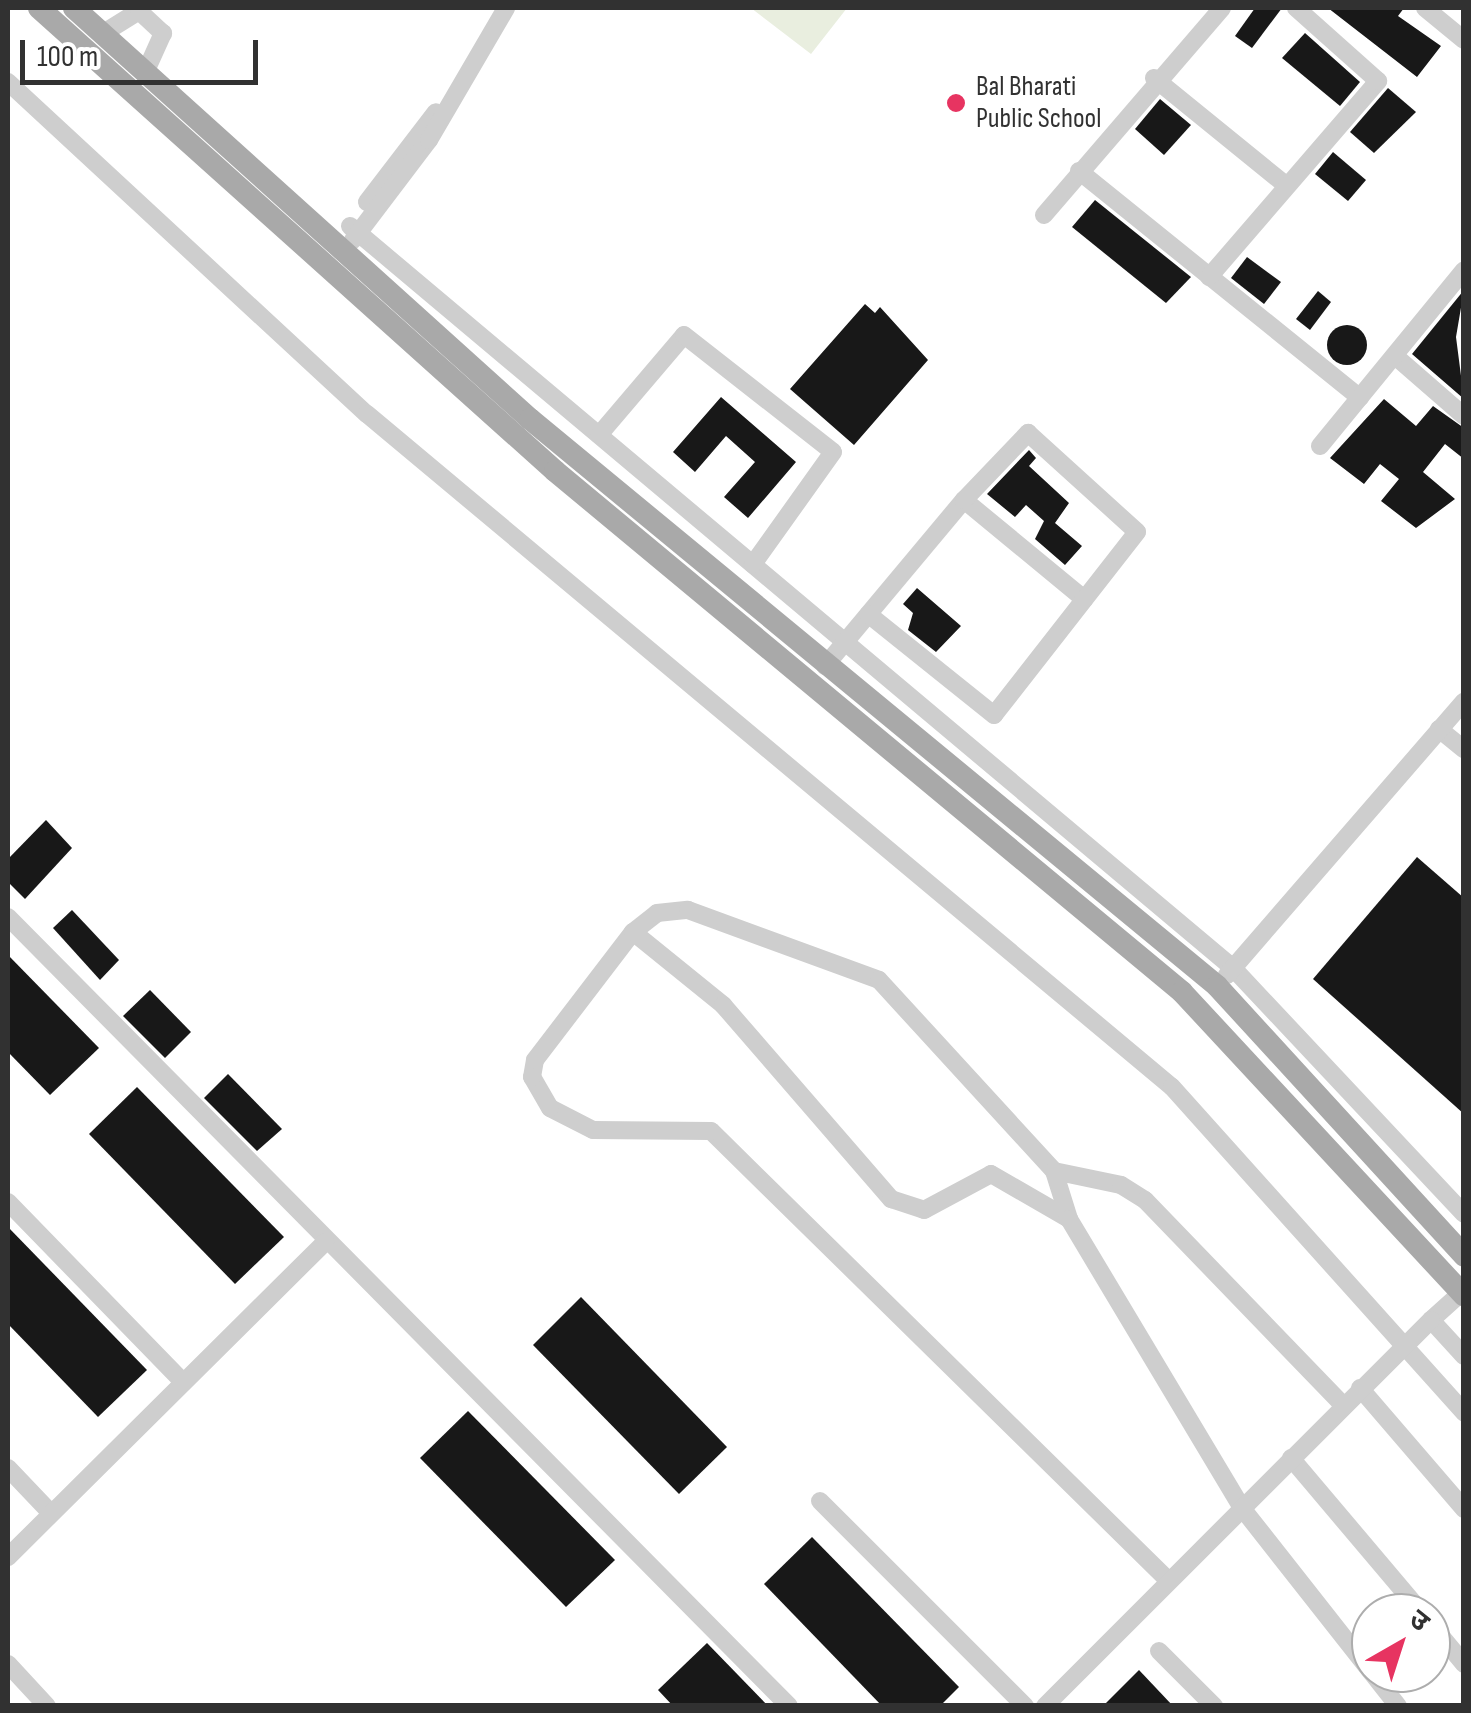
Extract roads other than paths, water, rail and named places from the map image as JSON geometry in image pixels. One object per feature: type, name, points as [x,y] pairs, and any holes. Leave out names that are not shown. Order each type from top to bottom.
[{"type":"main road","points":[[39,8],[324,270],[1182,992],[1462,1294]]},
{"type":"main road","points":[[89,17],[145,73],[347,239],[824,666],[1217,986],[1464,1256]]},
{"type":"street","points":[[324,270],[444,104],[506,8]]},
{"type":"street","points":[[1044,215],[1154,78],[1222,8]]},
{"type":"street","points":[[1425,8],[1464,40]]},
{"type":"street","points":[[89,17],[138,11],[162,33],[145,73]]},
{"type":"street","points":[[1209,277],[1380,77],[1309,11]]},
{"type":"street","points":[[1154,78],[1287,186]]},
{"type":"street","points":[[8,82],[367,414],[1172,1088],[1464,1413]]},
{"type":"street","points":[[1079,171],[1360,398]]},
{"type":"street","points":[[347,239],[599,435],[1233,968],[1464,1214]]},
{"type":"street","points":[[1320,446],[1464,270]]},
{"type":"street","points":[[599,435],[684,335],[833,452],[753,564]]},
{"type":"street","points":[[1395,356],[1464,416]]},
{"type":"street","points":[[824,666],[964,500],[1024,434],[1038,436],[1137,532],[990,716],[868,614]]},
{"type":"street","points":[[964,500],[1084,599]]},
{"type":"street","points":[[1217,986],[1464,701]]},
{"type":"street","points":[[1440,729],[1464,749]]},
{"type":"street","points":[[1169,1580],[711,1131],[593,1130],[550,1108],[532,1076],[535,1060],[633,932],[674,908],[851,962],[879,980],[1054,1171],[1068,1220],[1242,1508],[1351,1647]]},
{"type":"street","points":[[8,918],[789,1706]]},
{"type":"street","points":[[633,932],[724,1005],[891,1199],[924,1210],[991,1174],[1068,1220]]},
{"type":"street","points":[[1054,1171],[1121,1185],[1145,1200],[1343,1405]]},
{"type":"street","points":[[8,1202],[182,1381]]},
{"type":"street","points":[[8,1556],[49,1511],[325,1242]]},
{"type":"street","points":[[1045,1706],[1360,1388],[1462,1294]]},
{"type":"street","points":[[1431,1320],[1464,1356]]},
{"type":"street","points":[[1360,1388],[1464,1509]]},
{"type":"street","points":[[1291,1458],[1405,1593]]},
{"type":"street","points":[[8,1468],[49,1511]]},
{"type":"street","points":[[820,1501],[1025,1706]]},
{"type":"street","points":[[1159,1652],[1214,1706]]},
{"type":"street","points":[[8,1664],[47,1706]]},
{"type":"place","name":"Bal Bharati Public School","points":[[956,103]]}]
